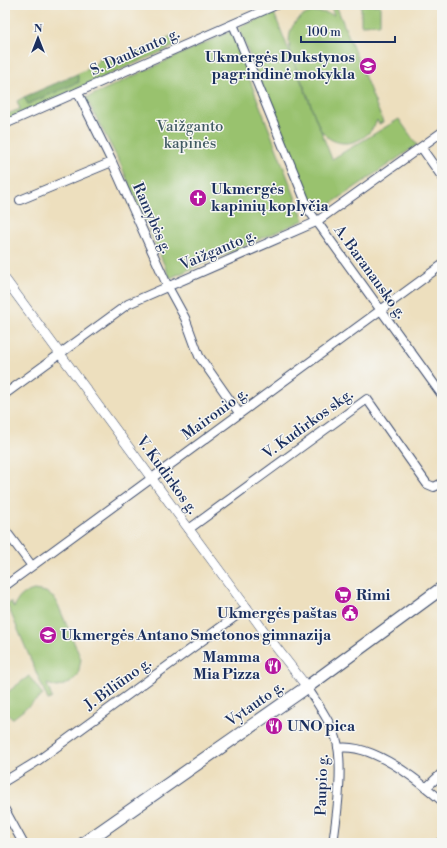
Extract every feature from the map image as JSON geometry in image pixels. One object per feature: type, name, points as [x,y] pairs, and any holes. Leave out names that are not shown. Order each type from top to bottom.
[{"type":"main road","name":"Vytauto g.","points":[[84,843],[307,687],[442,588]]},
{"type":"street","name":"S. Daukanto g.","points":[[5,124],[276,5]]},
{"type":"street","name":"A. Baranausko g.","points":[[233,24],[310,212],[442,395]]},
{"type":"street","name":"Ramybės g.","points":[[78,93],[112,162],[168,287],[185,318],[199,356],[240,414]]},
{"type":"street","name":"Vaižganto g.","points":[[5,394],[128,304],[316,222],[442,132]]},
{"type":"street","points":[[420,147],[442,177]]},
{"type":"street","points":[[20,200],[112,162]]},
{"type":"street","name":"Maironio g.","points":[[5,586],[442,265]]},
{"type":"street","name":"V. Kudirkos g.","points":[[5,279],[247,608],[307,687]]},
{"type":"street","name":"V. Kudirkos skg.","points":[[189,529],[367,399],[427,484],[434,487],[442,483]]},
{"type":"street","points":[[5,530],[32,566]]},
{"type":"street","name":"J. Biliūno g.","points":[[5,781],[36,762],[247,608]]},
{"type":"street","name":"Paupio g.","points":[[307,687],[333,731],[338,748],[338,774],[333,843]]},
{"type":"street","points":[[338,748],[361,749],[376,754],[427,788],[442,801]]},
{"type":"street","points":[[427,788],[442,773]]},
{"type":"street","points":[[5,810],[23,843]]},
{"type":"green space","points":[[330,5],[336,5],[383,122],[379,124],[377,120],[368,134],[353,142],[337,142],[330,139],[323,133],[316,120],[308,96],[295,67],[289,45],[293,26],[300,18],[312,12],[334,15]]},
{"type":"green space","points":[[361,5],[380,5],[380,24],[361,25]]},
{"type":"green space","points":[[274,13],[332,159],[399,119],[417,145],[316,214],[239,29],[242,26]]},
{"type":"green space","name":"Vaižganto kapinės","points":[[231,31],[304,220],[170,278],[120,163],[86,98]]},
{"type":"green space","points":[[171,36],[175,46],[5,120],[5,115],[20,109],[17,101],[24,97],[28,104],[79,82],[77,74],[92,67],[100,59],[117,62]]},
{"type":"green space","points":[[77,74],[79,82],[28,104],[24,97]]},
{"type":"green space","points":[[34,590],[46,592],[56,600],[81,659],[78,675],[70,683],[57,687],[47,684],[52,698],[48,700],[7,604],[11,602],[14,608],[21,596]]},
{"type":"green space","points":[[29,676],[43,695],[12,719],[5,710],[5,694]]},
{"type":"place","name":"Ukmergės Dukstynos pagrindinė mokykla","points":[[368,66]]},
{"type":"place","name":"Ukmergės kapinių koplyčia","points":[[198,198]]},
{"type":"place","name":"Rimi","points":[[343,595]]},
{"type":"place","name":"Ukmergės paštas","points":[[350,613]]},
{"type":"place","name":"Ukmergės Antano Smetonos gimnazija","points":[[48,635]]},
{"type":"place","name":"Mamma Mia Pizza","points":[[273,666]]},
{"type":"place","name":"UNO pica","points":[[274,726]]}]
